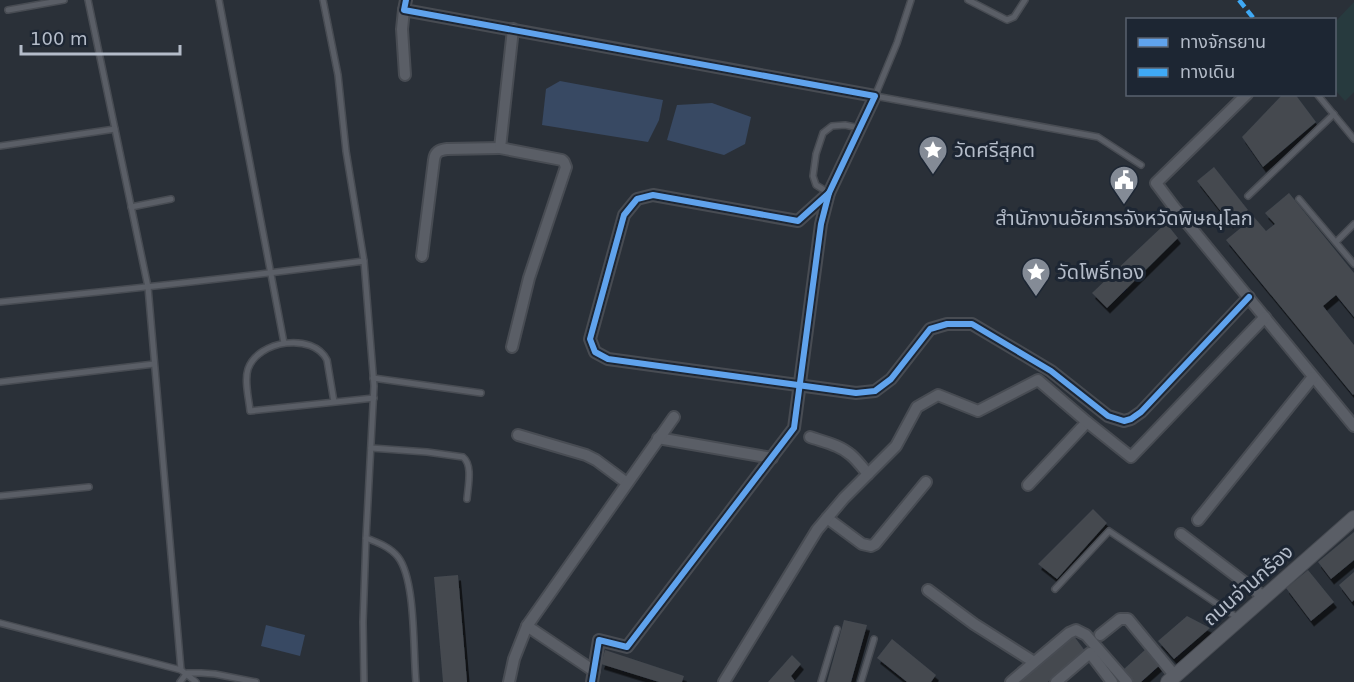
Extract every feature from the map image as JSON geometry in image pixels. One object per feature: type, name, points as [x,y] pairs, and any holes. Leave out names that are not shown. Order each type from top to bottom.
[{"type":"street","points":[[405,75],[402,28],[405,5],[513,29],[875,96],[829,193],[821,225],[794,428],[627,647],[599,640],[593,676],[527,626]]},
{"type":"street","points":[[500,148],[513,29]]},
{"type":"street","points":[[1245,96],[1156,183],[1354,426]]},
{"type":"street","points":[[422,256],[434,160],[437,152],[447,149],[500,148],[562,160],[566,167],[529,278],[512,346]]},
{"type":"street","points":[[829,193],[798,221],[653,195],[637,199],[624,215],[590,339],[595,352],[608,358],[856,393],[875,391],[891,379],[930,329],[947,324],[972,324],[1051,371],[1108,417],[1124,421],[1142,412],[1249,297]]},
{"type":"street","points":[[724,682],[817,530],[844,498],[896,446],[917,407],[938,395],[978,411],[1038,380],[1131,457],[1265,317]]},
{"type":"street","points":[[1198,520],[1314,377]]},
{"type":"street","points":[[509,682],[514,659],[527,626],[674,417]]},
{"type":"street","points":[[1028,485],[1087,422]]},
{"type":"street","points":[[518,435],[586,455],[627,483]]},
{"type":"street","points":[[810,437],[844,450],[868,474]]},
{"type":"street","points":[[658,438],[771,458]]},
{"type":"street","points":[[827,518],[861,544],[871,546],[926,482]]},
{"type":"street","name":"ถนนจ่านกร้อง","points":[[1171,679],[1354,518]]},
{"type":"street","points":[[1181,534],[1264,597]]},
{"type":"street","points":[[928,590],[974,624],[1034,662]]},
{"type":"street","points":[[1100,636],[1120,619],[1128,619],[1171,679]]},
{"type":"street","points":[[1011,682],[1069,633],[1076,630],[1086,635],[1127,682]]},
{"type":"street","points":[[1056,682],[1090,653],[1112,682]]},
{"type":"lane","points":[[8,10],[64,0]]},
{"type":"lane","points":[[88,0],[148,287],[181,670]]},
{"type":"lane","points":[[219,0],[284,343]]},
{"type":"lane","points":[[323,0],[338,75],[346,151],[364,261],[373,378],[374,398],[363,622],[364,682]]},
{"type":"lane","points":[[911,0],[897,43],[875,96],[1098,137],[1141,165]]},
{"type":"lane","points":[[968,0],[1007,20],[1014,17],[1025,0]]},
{"type":"lane","points":[[1319,96],[1354,139]]},
{"type":"lane","points":[[1248,196],[1334,114]]},
{"type":"lane","points":[[829,193],[816,185],[813,177],[816,154],[823,133],[832,126],[845,125],[861,128]]},
{"type":"lane","points":[[0,146],[115,129]]},
{"type":"lane","points":[[131,207],[171,199]]},
{"type":"lane","points":[[1299,199],[1354,264]]},
{"type":"lane","points":[[1336,242],[1354,224]]},
{"type":"lane","points":[[0,302],[364,261]]},
{"type":"lane","points":[[334,402],[329,365],[319,350],[303,344],[284,343],[258,355],[248,369],[250,411],[374,398]]},
{"type":"lane","points":[[0,382],[154,364]]},
{"type":"lane","points":[[373,378],[481,393]]},
{"type":"lane","points":[[371,448],[463,456],[469,468],[467,498]]},
{"type":"lane","points":[[0,496],[89,487]]},
{"type":"lane","points":[[1055,589],[1109,531],[1240,619]]},
{"type":"lane","points":[[366,537],[380,543],[397,556],[405,570],[411,597],[416,682]]},
{"type":"lane","points":[[0,623],[181,670],[196,682]]},
{"type":"lane","points":[[821,682],[837,629]]},
{"type":"lane","points":[[861,682],[874,639]]},
{"type":"lane","points":[[180,682],[187,674],[208,673],[256,682]]},
{"type":"green space","points":[[1354,2],[1354,92],[1345,101],[1336,91],[1336,21]]},
{"type":"water","points":[[560,81],[663,100],[659,120],[648,142],[542,125],[546,89]]},
{"type":"water","points":[[712,103],[751,117],[745,144],[724,155],[667,140],[677,105]]},
{"type":"water","points":[[266,625],[305,635],[300,656],[261,646]]},
{"type":"building","points":[[1281,96],[1296,96],[1316,122],[1263,167],[1242,137]]},
{"type":"building","points":[[1214,167],[1248,210],[1230,223],[1197,181]]},
{"type":"building","points":[[1289,193],[1354,273],[1354,317],[1336,295],[1323,306],[1354,345],[1353,395],[1226,240],[1254,217],[1266,231],[1275,224],[1265,213]]},
{"type":"building","points":[[1166,223],[1178,238],[1107,308],[1092,293]]},
{"type":"building","points":[[1093,509],[1107,523],[1057,579],[1038,564]]},
{"type":"building","points":[[1354,532],[1354,560],[1331,579],[1318,562]]},
{"type":"building","points":[[1308,570],[1334,602],[1311,621],[1286,588]]},
{"type":"building","points":[[1354,572],[1354,600],[1352,602],[1339,585]]},
{"type":"building","points":[[458,575],[467,682],[443,682],[434,577]]},
{"type":"building","points":[[1187,616],[1210,628],[1174,659],[1158,641]]},
{"type":"building","points":[[844,620],[867,625],[851,682],[827,682]]},
{"type":"building","points":[[1074,636],[1085,651],[1048,682],[1020,682]]},
{"type":"building","points":[[892,639],[936,675],[931,682],[907,682],[877,658]]},
{"type":"building","points":[[1147,648],[1161,664],[1141,682],[1134,682],[1123,670]]},
{"type":"building","points":[[605,650],[684,676],[682,682],[659,682],[601,664]]},
{"type":"building","points":[[792,655],[801,664],[791,676],[795,681],[768,682]]},
{"type":"marked path","points":[[1239,0],[1253,18]]},
{"type":"cycle path","points":[[406,0],[404,10],[875,96],[829,193],[821,224],[794,428],[627,647],[599,640],[592,682]]},
{"type":"cycle path","points":[[829,193],[798,221],[653,195],[637,199],[624,215],[590,339],[595,352],[608,359],[856,393],[875,391],[891,379],[930,329],[947,324],[972,324],[1051,371],[1108,416],[1124,421],[1141,412],[1249,297]]},
{"type":"place","name":"วัดศรีสุคต","points":[[933,176]]},
{"type":"place","name":"สำนักงานอัยการจังหวัดพิษณุโลก","points":[[1124,206]]},
{"type":"place","name":"วัดโพธิ์ทอง","points":[[1036,298]]}]
